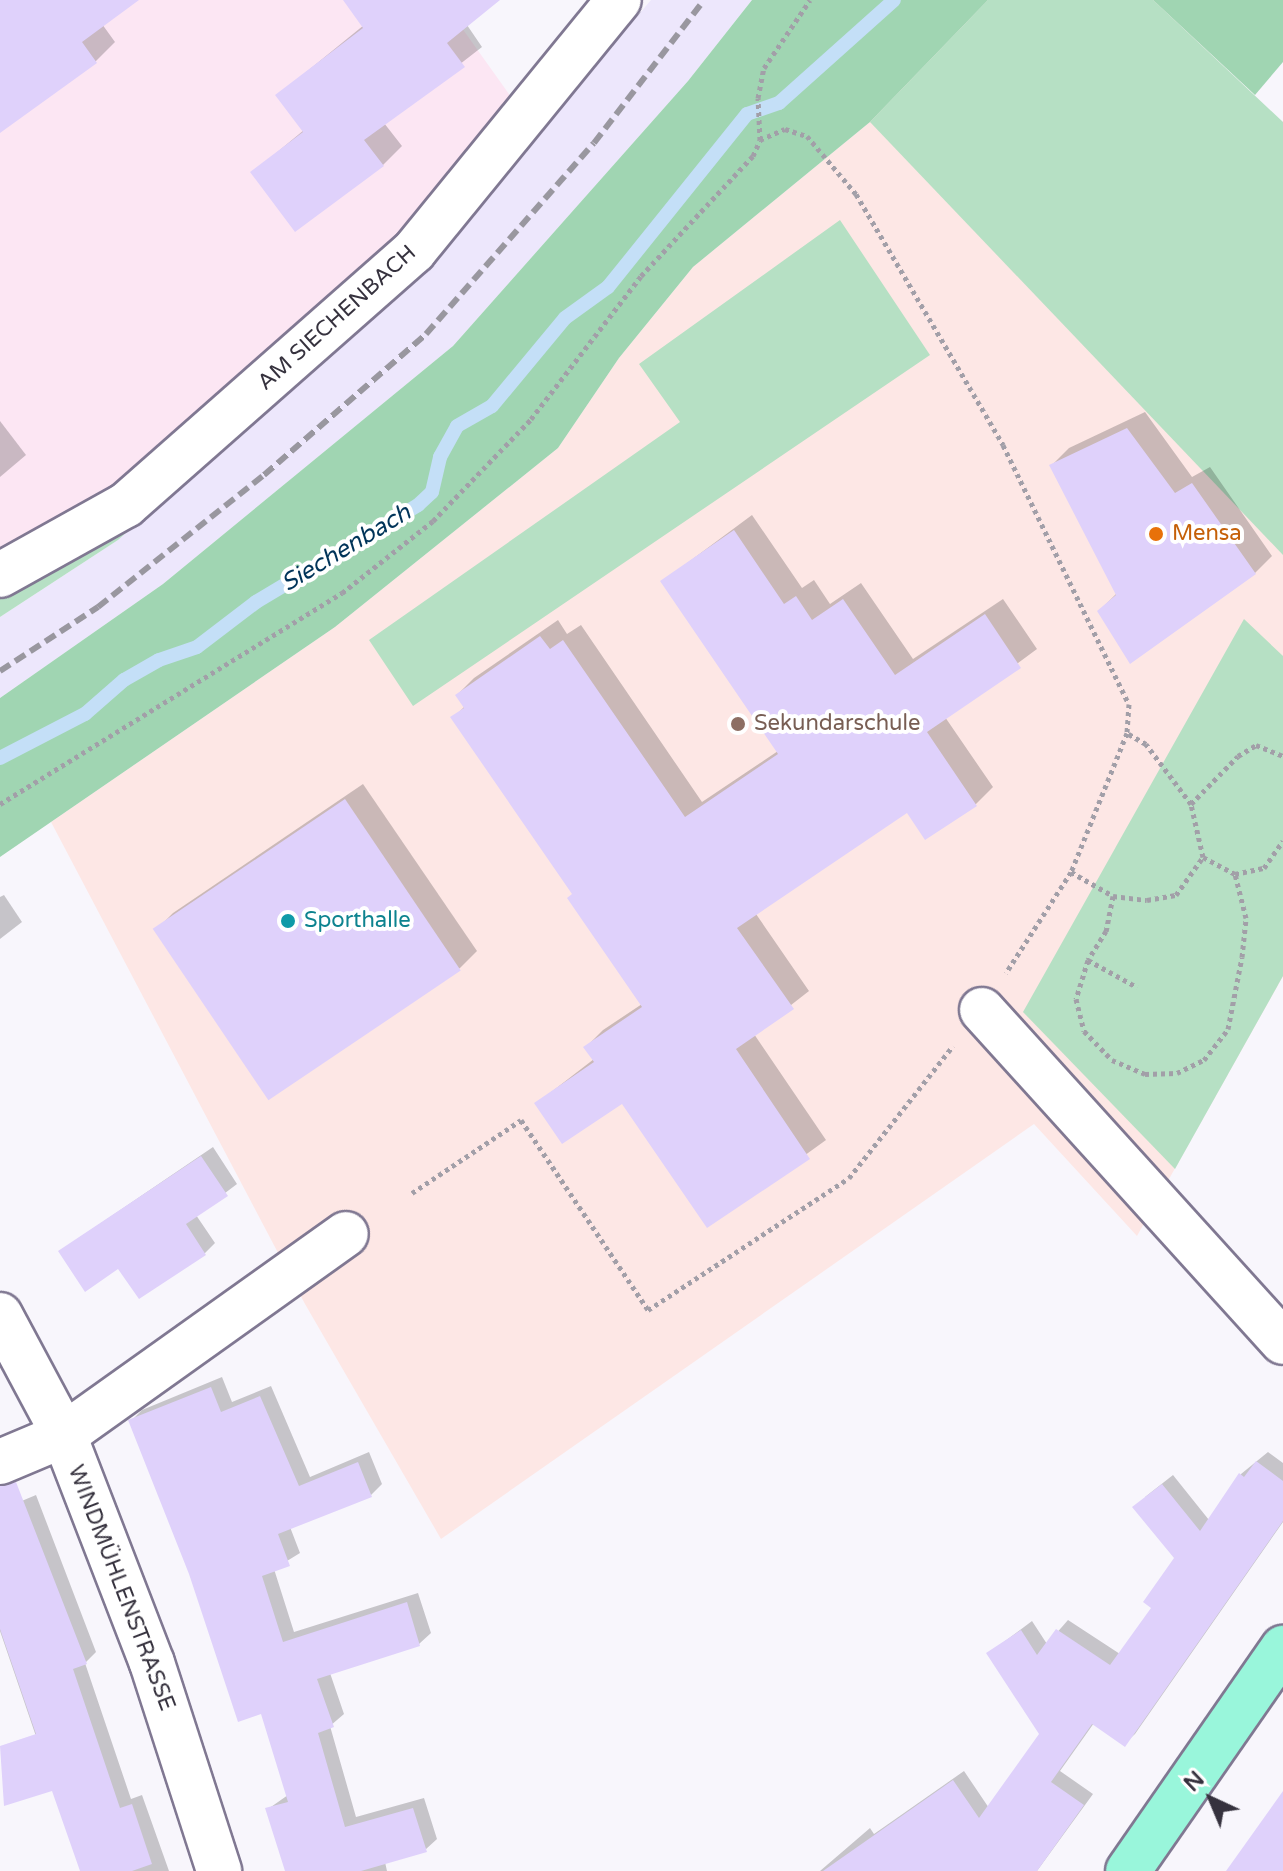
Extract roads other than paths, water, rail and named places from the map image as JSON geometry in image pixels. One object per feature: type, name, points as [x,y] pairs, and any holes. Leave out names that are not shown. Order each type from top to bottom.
[{"type":"main road","points":[[1128,1871],[1283,1648]]},
{"type":"street","name":"AM SIECHENBACH","points":[[0,575],[126,505],[414,251],[619,0]]},
{"type":"street","points":[[982,1010],[1283,1342]]},
{"type":"street","points":[[0,1462],[64,1435],[346,1234]]},
{"type":"street","name":"WINDMÜHLENSTRASSE","points":[[0,1315],[64,1435],[152,1663],[219,1871]]},
{"type":"waterway","name":"Siechenbach","points":[[0,758],[85,714],[124,680],[159,660],[197,647],[256,602],[418,505],[432,492],[440,457],[457,426],[492,406],[565,318],[608,287],[747,114],[779,103],[894,0]]},
{"type":"railway","points":[[0,671],[98,607],[264,475],[426,334],[594,143],[704,0]]},
{"type":"place","name":"Mensa","points":[[1156,534]]},
{"type":"place","name":"Sekundarschule","points":[[738,724]]},
{"type":"place","name":"Sporthalle","points":[[288,921]]}]
